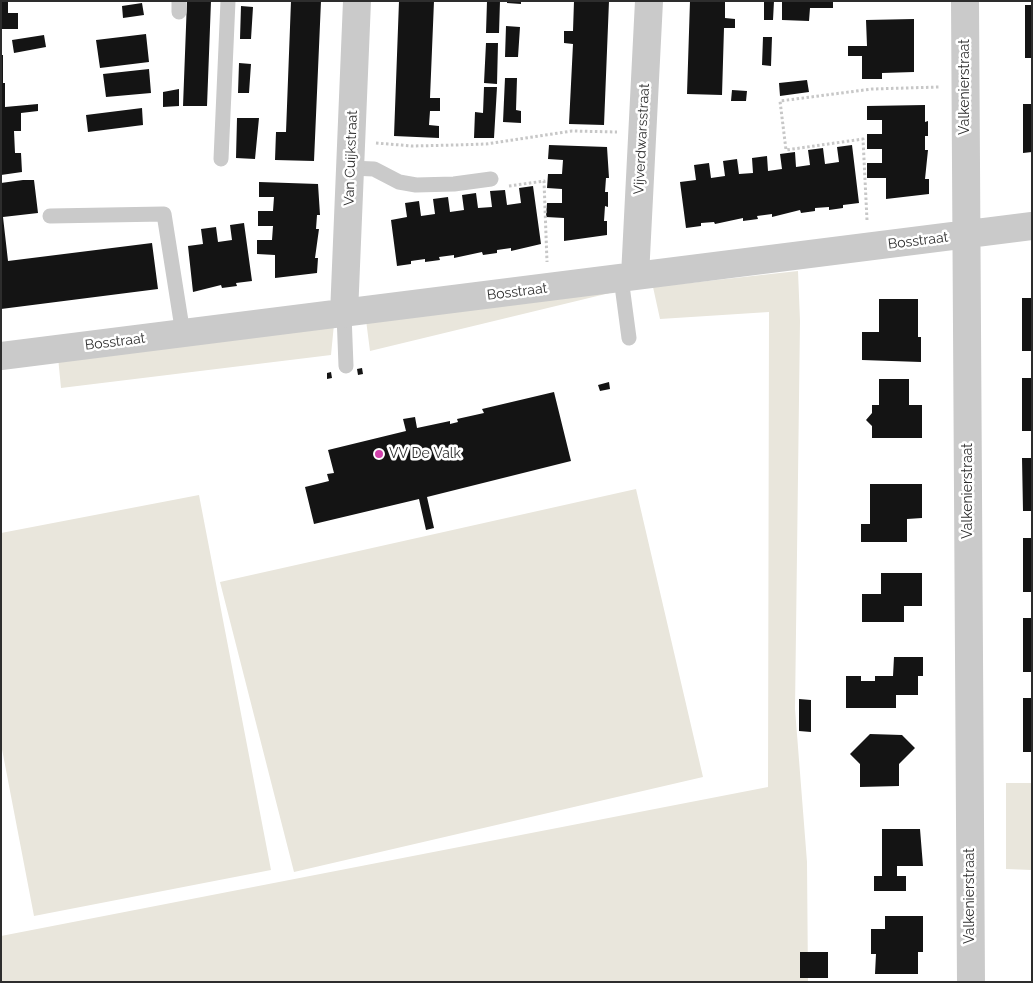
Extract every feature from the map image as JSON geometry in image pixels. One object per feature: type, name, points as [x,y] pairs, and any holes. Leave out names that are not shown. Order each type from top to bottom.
[{"type":"street","name":"Van Cuijkstraat","points":[[344,314],[357,1]]},
{"type":"street","name":"Vijverdwarsstraat","points":[[628,277],[642,133],[649,1]]},
{"type":"street","name":"Valkenierstraat","points":[[965,1],[971,982]]},
{"type":"street","name":"Bosstraat","points":[[1,356],[1032,226]]},
{"type":"lane","points":[[221,159],[228,1]]},
{"type":"lane","points":[[351,155],[399,182],[416,185],[454,184],[491,179]]},
{"type":"lane","points":[[50,216],[164,214],[183,334]]},
{"type":"lane","points":[[628,277],[629,338]]},
{"type":"lane","points":[[344,314],[346,366]]},
{"type":"path","points":[[870,247],[864,204],[863,140],[786,150],[780,102],[872,89],[940,87],[940,81],[965,80]]},
{"type":"path","points":[[351,155],[412,146],[486,144],[572,131],[642,133]]},
{"type":"path","points":[[491,179],[492,188],[544,181],[545,244],[551,287]]},
{"type":"shaded area","points":[[798,271],[800,321],[795,709],[807,862],[808,982],[1,982],[1,936],[768,787],[769,312],[660,319],[653,287]]},
{"type":"shaded area","points":[[618,291],[370,351],[366,320]]},
{"type":"shaded area","points":[[334,324],[331,355],[61,388],[58,357]]},
{"type":"shaded area","points":[[636,489],[703,777],[294,872],[220,582]]},
{"type":"shaded area","points":[[199,495],[271,870],[34,916],[1,744],[1,533]]},
{"type":"shaded area","points":[[1006,783],[1032,783],[1032,870],[1006,869]]},
{"type":"building","points":[[1,1],[8,1],[8,13],[18,13],[18,29],[1,29]]},
{"type":"building","points":[[187,1],[211,1],[207,106],[183,106]]},
{"type":"building","points":[[291,1],[321,1],[314,161],[275,160],[276,132],[286,132]]},
{"type":"building","points":[[399,1],[434,1],[430,98],[440,98],[440,111],[430,111],[429,125],[439,126],[439,138],[394,136]]},
{"type":"building","points":[[487,1],[500,1],[499,33],[486,33]]},
{"type":"building","points":[[507,1],[521,1],[521,4],[507,3]]},
{"type":"building","points":[[574,1],[609,1],[604,125],[569,124],[573,44],[564,43],[564,31],[573,31]]},
{"type":"building","points":[[690,1],[725,1],[725,18],[735,19],[735,28],[724,28],[722,95],[687,94]]},
{"type":"building","points":[[764,1],[774,1],[773,20],[764,20]]},
{"type":"building","points":[[782,1],[833,1],[833,8],[810,8],[809,21],[782,20]]},
{"type":"building","points":[[142,3],[144,15],[123,18],[122,6]]},
{"type":"building","points":[[1025,5],[1032,5],[1032,58],[1025,58]]},
{"type":"building","points":[[241,6],[253,7],[251,39],[240,39]]},
{"type":"building","points":[[914,19],[914,72],[882,73],[882,79],[862,79],[862,56],[848,56],[848,46],[867,46],[866,20]]},
{"type":"building","points":[[506,26],[520,27],[518,57],[505,57]]},
{"type":"building","points":[[146,34],[149,62],[100,68],[96,40]]},
{"type":"building","points":[[44,35],[46,47],[14,53],[12,40]]},
{"type":"building","points":[[763,37],[772,37],[771,66],[762,65]]},
{"type":"building","points":[[486,43],[498,43],[497,84],[484,83]]},
{"type":"building","points":[[1,55],[3,55],[5,107],[38,104],[38,111],[21,113],[21,131],[14,131],[15,153],[21,153],[22,172],[1,175]]},
{"type":"building","points":[[239,63],[251,64],[249,93],[238,93]]},
{"type":"building","points":[[149,69],[151,93],[106,97],[103,74]]},
{"type":"building","points":[[505,78],[517,78],[516,110],[521,111],[521,123],[503,122]]},
{"type":"building","points":[[807,80],[809,92],[780,96],[779,83]]},
{"type":"building","points":[[484,87],[497,87],[494,138],[474,138],[475,112],[483,113]]},
{"type":"building","points":[[179,89],[179,106],[163,107],[163,92]]},
{"type":"building","points":[[732,90],[747,91],[746,101],[731,101]]},
{"type":"building","points":[[1023,104],[1032,104],[1032,152],[1023,153]]},
{"type":"building","points":[[925,105],[925,122],[928,121],[928,136],[925,136],[925,150],[928,150],[925,179],[929,179],[929,194],[886,199],[886,178],[867,178],[867,163],[882,163],[882,149],[867,149],[867,134],[882,134],[882,120],[867,120],[867,106]]},
{"type":"building","points":[[142,108],[143,125],[88,132],[86,115]]},
{"type":"building","points":[[237,118],[259,118],[255,159],[236,158]]},
{"type":"building","points":[[549,145],[607,147],[609,178],[606,178],[605,192],[608,192],[608,207],[605,206],[604,221],[607,221],[607,235],[564,241],[564,218],[546,217],[547,203],[562,203],[562,189],[547,188],[548,174],[562,174],[563,160],[548,159]]},
{"type":"building","points":[[852,145],[859,203],[843,205],[843,208],[829,210],[829,207],[815,208],[815,211],[801,213],[800,210],[772,217],[772,214],[757,216],[758,219],[743,221],[743,218],[715,224],[714,222],[701,223],[701,226],[686,228],[680,182],[696,180],[694,165],[709,163],[711,178],[725,176],[723,161],[737,159],[739,174],[753,173],[752,158],[767,156],[768,171],[782,169],[780,154],[795,152],[796,167],[810,165],[808,150],[823,148],[825,164],[839,162],[837,147]]},
{"type":"building","points":[[34,180],[38,213],[3,217],[8,261],[152,243],[158,289],[1,309],[1,183]]},
{"type":"building","points":[[259,182],[318,184],[320,215],[317,215],[316,229],[319,229],[315,258],[318,258],[317,273],[275,278],[275,255],[257,254],[257,240],[272,240],[273,226],[258,226],[258,211],[273,211],[274,197],[259,197]]},
{"type":"building","points":[[533,186],[541,244],[511,251],[511,248],[497,250],[497,253],[483,255],[482,252],[454,258],[454,255],[439,257],[440,260],[425,262],[425,259],[411,261],[411,264],[397,266],[391,220],[407,217],[405,203],[419,201],[421,216],[435,214],[433,199],[448,197],[450,212],[464,210],[462,195],[476,193],[478,208],[492,207],[490,191],[505,190],[507,205],[521,203],[519,188]]},
{"type":"building","points":[[244,223],[252,281],[236,283],[237,286],[222,288],[221,285],[193,292],[188,246],[203,244],[201,229],[216,227],[218,242],[232,240],[230,225]]},
{"type":"building","points":[[1022,298],[1032,298],[1032,351],[1022,351]]},
{"type":"building","points":[[879,299],[918,299],[918,337],[921,337],[921,362],[862,360],[862,332],[879,332]]},
{"type":"building","points":[[362,368],[363,374],[358,375],[357,369]]},
{"type":"building","points":[[331,372],[332,378],[327,379],[327,373]]},
{"type":"building","points":[[1022,378],[1032,378],[1032,431],[1022,431]]},
{"type":"building","points":[[879,379],[909,379],[909,405],[922,405],[922,438],[872,438],[872,426],[866,420],[872,413],[872,405],[879,405]]},
{"type":"building","points":[[609,382],[610,389],[600,391],[598,385]]},
{"type":"building","points":[[554,392],[571,461],[427,497],[434,528],[426,530],[419,499],[314,524],[305,487],[329,481],[327,474],[334,473],[328,450],[406,431],[403,419],[415,417],[417,428],[450,421],[450,424],[458,422],[457,419],[484,413],[482,409]]},
{"type":"building","points":[[1022,458],[1032,458],[1032,511],[1023,511]]},
{"type":"building","points":[[870,484],[922,484],[922,518],[907,519],[907,542],[861,542],[861,524],[870,524]]},
{"type":"building","points":[[1023,538],[1032,538],[1032,592],[1023,592]]},
{"type":"building","points":[[881,573],[922,573],[922,606],[904,606],[904,622],[862,622],[862,594],[881,594]]},
{"type":"building","points":[[1023,618],[1032,618],[1032,672],[1023,672]]},
{"type":"building","points":[[894,657],[923,657],[923,676],[918,676],[918,695],[896,695],[896,708],[846,708],[846,676],[861,676],[861,681],[875,681],[875,676],[893,676]]},
{"type":"building","points":[[1023,698],[1032,698],[1032,752],[1023,752]]},
{"type":"building","points":[[799,699],[811,700],[811,732],[799,731]]},
{"type":"building","points":[[870,734],[902,735],[915,748],[899,764],[899,786],[860,787],[860,764],[850,754]]},
{"type":"building","points":[[882,829],[920,829],[923,866],[897,866],[897,876],[906,876],[906,891],[874,891],[874,876],[882,876]]},
{"type":"building","points":[[885,916],[923,916],[923,952],[918,952],[918,974],[875,974],[876,954],[871,954],[871,929],[885,929]]},
{"type":"building","points":[[800,952],[828,952],[828,978],[800,978]]},
{"type":"place","name":"VV De Valk","points":[[379,454]]}]
